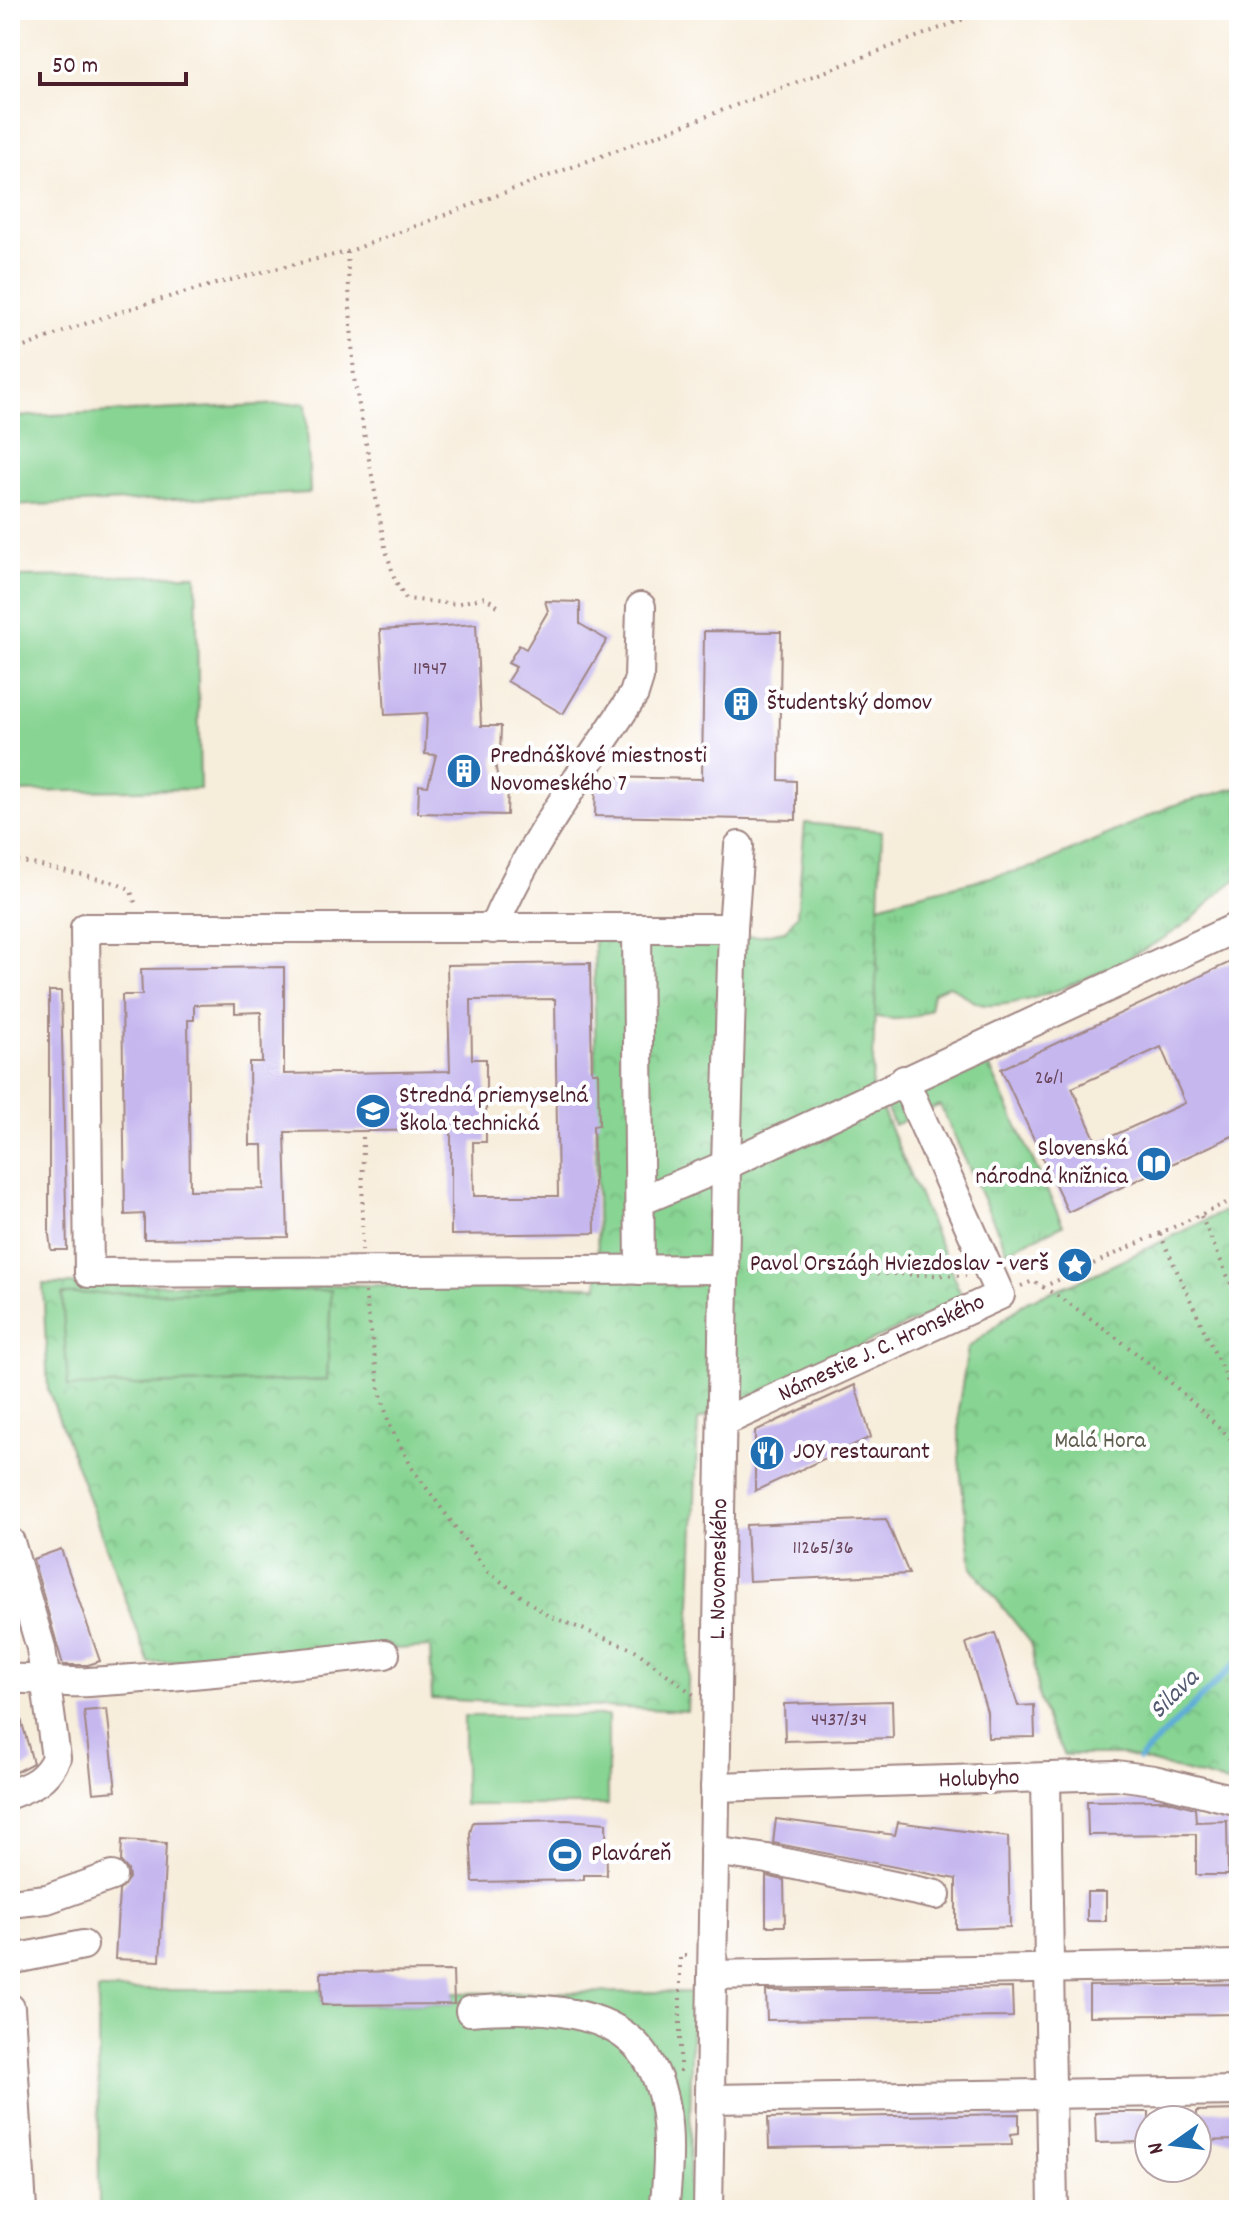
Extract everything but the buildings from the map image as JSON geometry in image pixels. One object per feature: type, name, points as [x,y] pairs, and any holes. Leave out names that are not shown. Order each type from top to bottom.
[{"type":"street","points":[[493,929],[510,887],[542,833],[634,694],[639,678],[641,607]]},
{"type":"street","name":"L. Novomeského","points":[[708,2210],[726,1165],[733,928],[739,846]]},
{"type":"street","points":[[640,1201],[726,1165],[1239,926]]},
{"type":"street","points":[[725,1269],[89,1273],[85,928],[733,928]]},
{"type":"street","points":[[637,928],[640,1270]]},
{"type":"street","name":"Námestie J. C. Hronského","points":[[723,1422],[1000,1295],[904,1080]]},
{"type":"street","points":[[10,1542],[41,1648],[56,1758],[48,1775],[33,1786],[10,1794]]},
{"type":"street","points":[[10,1679],[34,1678],[48,1684],[239,1672],[385,1654]]},
{"type":"street","name":"Holubyho","points":[[715,1787],[1116,1775],[1239,1801]]},
{"type":"street","points":[[1046,1778],[1053,2210]]},
{"type":"street","points":[[714,1851],[767,1859],[936,1895]]},
{"type":"street","points":[[10,1903],[47,1899],[112,1876]]},
{"type":"street","points":[[10,1960],[83,1945]]},
{"type":"street","points":[[712,1975],[1239,1965]]},
{"type":"street","points":[[10,2008],[22,2210]]},
{"type":"street","points":[[470,2011],[547,2008],[571,2011],[620,2031],[642,2048],[663,2090],[669,2132],[670,2162],[664,2210]]},
{"type":"street","points":[[710,2099],[1239,2091]]},
{"type":"path","points":[[10,353],[60,332],[167,299],[251,274],[347,252],[988,10]]},
{"type":"path","points":[[347,252],[354,378],[385,547],[395,580],[406,599],[456,604],[485,597],[502,609]]},
{"type":"path","points":[[10,859],[112,882],[130,889],[135,899],[139,929]]},
{"type":"path","points":[[1043,1287],[1239,1197]]},
{"type":"path","points":[[1200,1216],[1239,1302]]},
{"type":"path","points":[[1160,1234],[1239,1406]]},
{"type":"path","points":[[725,1269],[966,1276]]},
{"type":"path","points":[[1000,1295],[1033,1281],[1095,1319],[1183,1391],[1239,1447]]},
{"type":"path","points":[[379,1387],[389,1424],[412,1468],[488,1572],[547,1615],[635,1650],[680,1687],[703,1700]]},
{"type":"green space","points":[[306,403],[310,493],[10,506],[10,417]]},
{"type":"green space","points":[[196,575],[200,789],[10,792],[10,577]]},
{"type":"green space","points":[[1239,787],[1239,878],[1193,918],[1151,946],[1094,975],[1035,997],[986,1005],[971,1000],[949,985],[933,993],[930,1009],[911,1017],[884,1018],[855,1011],[805,928],[899,899],[1037,866],[1171,806]]},
{"type":"green space","points":[[805,823],[882,831],[872,1086],[963,1299],[698,1420],[687,1711],[432,1699],[430,1647],[149,1663],[48,1389],[43,1284],[598,1286],[594,935],[757,936],[785,931],[797,915]]},
{"type":"green space","points":[[985,1057],[1063,1225],[1007,1251],[940,1105],[894,1125],[882,1098]]},
{"type":"green space","name":"Malá Hora","points":[[1239,1204],[1239,1786],[1123,1755],[1064,1755],[1049,1727],[1038,1694],[1031,1643],[972,1568],[959,1460],[959,1404],[968,1348],[1027,1301],[1088,1277]]},
{"type":"green space","points":[[331,1290],[327,1380],[68,1387],[62,1294]]},
{"type":"green space","points":[[464,1716],[608,1716],[608,1805],[464,1805]]},
{"type":"green space","points":[[98,1990],[321,1990],[322,2005],[453,2004],[454,1993],[692,1992],[689,2210],[99,2210]]},
{"type":"waterway","name":"Silava","points":[[1139,1759],[1239,1660]]},
{"type":"place","name":"Študentský domov","points":[[741,704]]},
{"type":"place","name":"Prednáškové miestnosti Novomeského 7","points":[[464,771]]},
{"type":"place","name":"Stredná priemyselná škola technická","points":[[373,1111]]},
{"type":"place","name":"Slovenská národná knižnica","points":[[1154,1164]]},
{"type":"place","name":"Pavol Országh Hviezdoslav - verš","points":[[1075,1265]]},
{"type":"place","name":"JOY restaurant","points":[[767,1453]]},
{"type":"place","name":"Plaváreň","points":[[565,1855]]}]
